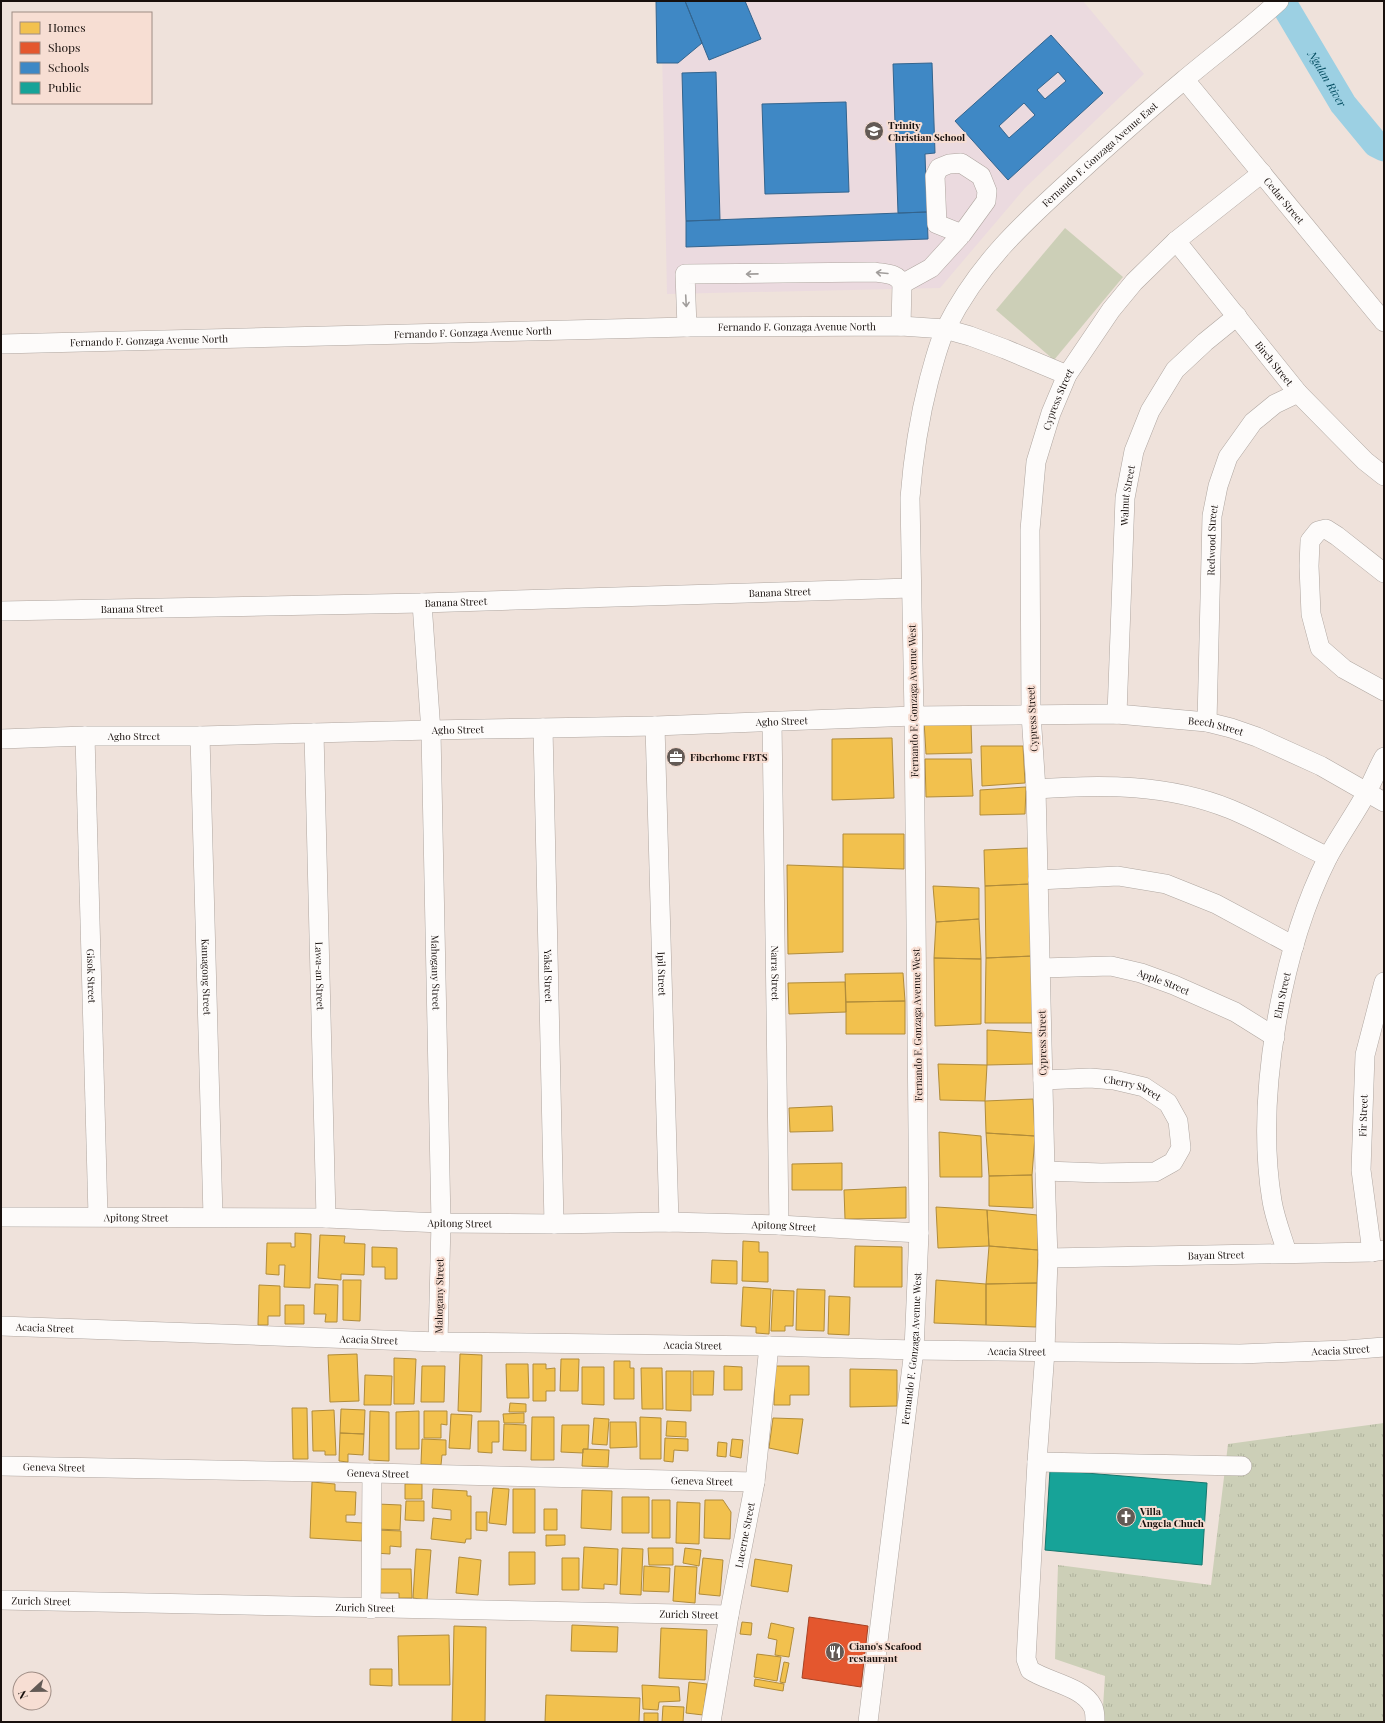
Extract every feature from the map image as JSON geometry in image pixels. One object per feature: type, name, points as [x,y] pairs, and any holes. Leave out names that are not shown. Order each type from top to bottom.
[{"type":"street","name":"Fernando F. Gonzaga Avenue East","points":[[946,329],[977,277],[1001,246],[1027,219],[1184,80],[1274,5]]},
{"type":"street","name":"Cedar Street","points":[[1184,80],[1384,322]]},
{"type":"street","name":"Cypress Street","points":[[1096,1722],[1093,1707],[1082,1695],[1030,1670],[1026,1659],[1045,1351],[1048,1258],[1036,789],[1031,714],[1030,530],[1036,462],[1052,413],[1067,375],[1111,310],[1134,282],[1176,241],[1262,173]]},
{"type":"street","points":[[902,284],[931,268],[962,234]]},
{"type":"street","name":"Birch Street","points":[[1176,241],[1238,316],[1298,393],[1364,461],[1384,476]]},
{"type":"street","points":[[687,327],[685,274],[875,272],[892,274],[899,278],[902,284],[901,326]]},
{"type":"street","name":"Walnut Street","points":[[1117,714],[1125,498],[1134,450],[1150,411],[1175,370],[1205,342],[1238,316]]},
{"type":"street","name":"Fernando F. Gonzaga Avenue North","points":[[1,344],[687,327],[901,326],[946,329],[1005,349],[1067,375]]},
{"type":"street","name":"Fernando F. Gonzaga Avenue West","points":[[868,1722],[914,1350],[919,1233],[914,716],[910,498],[912,465],[923,404],[934,362],[946,329]]},
{"type":"street","name":"Redwood Street","points":[[1207,722],[1212,516],[1218,486],[1228,457],[1254,422],[1276,404],[1298,393]]},
{"type":"street","points":[[1384,573],[1337,536],[1326,530],[1318,531],[1310,541],[1309,566],[1311,614],[1320,648],[1344,669],[1384,691]]},
{"type":"street","name":"Banana Street","points":[[1,611],[422,603],[911,588]]},
{"type":"street","name":"Mahogany Street","points":[[422,603],[431,730],[441,1222],[438,1342]]},
{"type":"street","name":"Beech Street","points":[[1031,714],[1117,714],[1207,722],[1257,737],[1321,766],[1384,802]]},
{"type":"street","name":"Agho Street","points":[[1,739],[85,736],[200,736],[655,726],[914,716],[1031,714]]},
{"type":"street","name":"Narra Street","points":[[772,722],[779,1225]]},
{"type":"street","name":"Ipil Street","points":[[655,726],[669,1222]]},
{"type":"street","name":"Yakal Street","points":[[543,728],[554,1224]]},
{"type":"street","name":"Lawa-an Street","points":[[314,733],[326,1218]]},
{"type":"street","name":"Gisok Street","points":[[85,736],[98,1216]]},
{"type":"street","name":"Kamagong Street","points":[[200,736],[213,1217]]},
{"type":"street","name":"Elm Street","points":[[1287,1253],[1272,1203],[1268,1170],[1268,1106],[1275,1037],[1286,972],[1307,907],[1328,857],[1366,792],[1384,757]]},
{"type":"street","points":[[1036,789],[1077,786],[1122,786],[1160,790],[1196,797],[1230,809],[1328,857]]},
{"type":"street","points":[[1038,880],[1118,876],[1166,884],[1216,904],[1294,946]]},
{"type":"street","name":"Apple Street","points":[[1041,968],[1111,966],[1141,973],[1174,985],[1235,1012],[1275,1037]]},
{"type":"street","name":"Fir Street","points":[[1378,1251],[1361,1170],[1365,1055],[1384,982]]},
{"type":"street","name":"Cherry Street","points":[[1043,1080],[1114,1080],[1144,1087],[1168,1103],[1178,1121],[1181,1148],[1173,1162],[1155,1172],[1101,1173],[1045,1171]]},
{"type":"street","name":"Apitong Street","points":[[1,1217],[98,1216],[326,1218],[554,1224],[669,1222],[779,1225],[919,1233]]},
{"type":"street","name":"Bayan Street","points":[[1048,1258],[1378,1251]]},
{"type":"street","name":"Acacia Street","points":[[1,1326],[438,1342],[769,1346],[914,1350],[1240,1354],[1384,1347]]},
{"type":"street","name":"Lucerne Street","points":[[711,1722],[729,1615],[755,1482],[769,1346]]},
{"type":"street","points":[[1037,1462],[1242,1466]]},
{"type":"street","name":"Geneva Street","points":[[1,1466],[755,1482]]},
{"type":"street","points":[[371,1609],[372,1473]]},
{"type":"street","name":"Zurich Street","points":[[1,1600],[371,1609],[729,1615]]},
{"type":"shaded area","name":"Trinity Christian School","points":[[661,1],[1083,1],[1144,74],[1025,188],[940,288],[667,294]]},
{"type":"green space","points":[[1065,228],[1123,277],[1054,360],[996,310]]},
{"type":"green space","points":[[1384,1423],[1384,1722],[1102,1722],[1105,1676],[1055,1659],[1058,1565],[1211,1585],[1228,1444]]},
{"type":"building: Homes","points":[[924,721],[971,723],[972,753],[926,754]]},
{"type":"building: Homes","points":[[892,738],[894,798],[832,800],[832,739]]},
{"type":"building: Homes","points":[[981,746],[1023,746],[1025,783],[982,786]]},
{"type":"building: Homes","points":[[925,759],[971,759],[973,796],[926,797]]},
{"type":"building: Homes","points":[[1026,787],[1025,814],[980,815],[980,790]]},
{"type":"building: Homes","points":[[843,834],[904,834],[904,869],[843,867]]},
{"type":"building: Homes","points":[[1028,848],[1030,884],[985,886],[984,850]]},
{"type":"building: Homes","points":[[787,865],[843,867],[843,952],[788,954]]},
{"type":"building: Homes","points":[[1030,884],[1033,956],[986,958],[985,886]]},
{"type":"building: Homes","points":[[933,886],[979,888],[979,919],[936,922]]},
{"type":"building: Homes","points":[[979,919],[981,959],[934,958],[936,922]]},
{"type":"building: Homes","points":[[1033,956],[1033,1023],[985,1023],[986,958]]},
{"type":"building: Homes","points":[[934,958],[981,959],[981,1024],[935,1026]]},
{"type":"building: Homes","points":[[903,973],[905,1001],[846,1002],[845,974]]},
{"type":"building: Homes","points":[[845,982],[846,1012],[789,1014],[788,983]]},
{"type":"building: Homes","points":[[905,1001],[905,1034],[846,1034],[846,1002]]},
{"type":"building: Homes","points":[[987,1030],[1034,1033],[1033,1064],[987,1065]]},
{"type":"building: Homes","points":[[938,1064],[987,1065],[985,1101],[940,1100]]},
{"type":"building: Homes","points":[[1033,1099],[1035,1136],[986,1133],[985,1101]]},
{"type":"building: Homes","points":[[832,1106],[833,1131],[790,1132],[789,1108]]},
{"type":"building: Homes","points":[[939,1132],[981,1136],[982,1177],[940,1177]]},
{"type":"building: Homes","points":[[986,1133],[1035,1136],[1032,1175],[989,1176]]},
{"type":"building: Homes","points":[[842,1163],[842,1190],[792,1190],[792,1164]]},
{"type":"building: Homes","points":[[1032,1175],[1033,1208],[989,1206],[989,1176]]},
{"type":"building: Homes","points":[[906,1187],[906,1218],[845,1219],[844,1190]]},
{"type":"building: Homes","points":[[936,1207],[987,1210],[989,1246],[938,1248]]},
{"type":"building: Homes","points":[[987,1210],[1037,1215],[1038,1250],[989,1246]]},
{"type":"building: Homes","points":[[295,1233],[311,1234],[310,1288],[284,1287],[285,1265],[279,1265],[279,1275],[266,1274],[267,1243],[291,1243],[291,1247],[295,1247]]},
{"type":"building: Homes","points":[[320,1235],[345,1236],[344,1243],[365,1244],[364,1275],[341,1274],[341,1280],[318,1278]]},
{"type":"building: Homes","points":[[743,1241],[759,1242],[759,1252],[768,1252],[768,1282],[742,1281]]},
{"type":"building: Homes","points":[[855,1246],[902,1247],[902,1287],[854,1287]]},
{"type":"building: Homes","points":[[989,1246],[1038,1250],[1037,1283],[986,1284]]},
{"type":"building: Homes","points":[[372,1247],[397,1248],[397,1279],[385,1279],[385,1267],[372,1267]]},
{"type":"building: Homes","points":[[712,1260],[737,1261],[737,1284],[711,1283]]},
{"type":"building: Homes","points":[[343,1280],[361,1280],[360,1321],[343,1320]]},
{"type":"building: Homes","points":[[936,1280],[986,1284],[986,1325],[934,1323]]},
{"type":"building: Homes","points":[[1037,1283],[1036,1327],[986,1325],[986,1284]]},
{"type":"building: Homes","points":[[315,1284],[338,1285],[337,1322],[325,1322],[326,1314],[314,1314]]},
{"type":"building: Homes","points":[[259,1285],[280,1286],[280,1316],[268,1316],[268,1325],[258,1325]]},
{"type":"building: Homes","points":[[743,1287],[771,1289],[769,1334],[756,1333],[756,1327],[741,1326]]},
{"type":"building: Homes","points":[[797,1289],[825,1290],[824,1331],[796,1330]]},
{"type":"building: Homes","points":[[773,1290],[794,1291],[793,1326],[785,1326],[785,1331],[771,1331]]},
{"type":"building: Homes","points":[[829,1296],[850,1297],[849,1335],[828,1334]]},
{"type":"building: Homes","points":[[285,1305],[304,1305],[304,1324],[285,1324]]},
{"type":"building: Homes","points":[[357,1354],[359,1401],[330,1402],[328,1355]]},
{"type":"building: Homes","points":[[460,1354],[482,1355],[481,1412],[458,1411]]},
{"type":"building: Homes","points":[[394,1358],[416,1359],[414,1404],[394,1404]]},
{"type":"building: Homes","points":[[561,1359],[579,1359],[578,1391],[560,1391]]},
{"type":"building: Homes","points":[[614,1361],[630,1361],[630,1368],[634,1368],[634,1399],[614,1399]]},
{"type":"building: Homes","points":[[506,1364],[528,1364],[529,1398],[507,1398]]},
{"type":"building: Homes","points":[[533,1364],[546,1364],[546,1369],[555,1368],[555,1391],[546,1391],[546,1401],[533,1401]]},
{"type":"building: Homes","points":[[422,1366],[445,1366],[444,1402],[421,1402]]},
{"type":"building: Homes","points":[[724,1366],[742,1367],[742,1390],[724,1390]]},
{"type":"building: Homes","points":[[775,1366],[809,1366],[809,1395],[790,1395],[790,1405],[774,1405]]},
{"type":"building: Homes","points":[[582,1367],[604,1367],[604,1405],[582,1404]]},
{"type":"building: Homes","points":[[641,1368],[662,1368],[663,1409],[642,1409]]},
{"type":"building: Homes","points":[[850,1369],[897,1370],[897,1406],[850,1407]]},
{"type":"building: Homes","points":[[666,1371],[691,1371],[691,1411],[666,1410]]},
{"type":"building: Homes","points":[[693,1371],[714,1371],[713,1395],[693,1395]]},
{"type":"building: Homes","points":[[365,1375],[392,1376],[391,1405],[364,1405]]},
{"type":"building: Homes","points":[[510,1403],[526,1404],[526,1412],[509,1412]]},
{"type":"building: Homes","points":[[292,1408],[307,1408],[308,1459],[293,1459]]},
{"type":"building: Homes","points":[[341,1409],[365,1410],[364,1434],[340,1433]]},
{"type":"building: Homes","points":[[334,1410],[336,1455],[325,1455],[325,1451],[313,1451],[312,1411]]},
{"type":"building: Homes","points":[[370,1411],[389,1412],[389,1461],[369,1460]]},
{"type":"building: Homes","points":[[419,1411],[419,1449],[396,1449],[396,1412]]},
{"type":"building: Homes","points":[[424,1411],[447,1411],[447,1425],[441,1424],[441,1438],[424,1438]]},
{"type":"building: Homes","points":[[524,1413],[524,1423],[504,1423],[503,1414]]},
{"type":"building: Homes","points":[[451,1414],[472,1415],[470,1449],[449,1448]]},
{"type":"building: Homes","points":[[532,1417],[554,1417],[554,1460],[531,1460]]},
{"type":"building: Homes","points":[[640,1417],[661,1418],[661,1459],[640,1459]]},
{"type":"building: Homes","points":[[594,1418],[609,1419],[607,1445],[592,1444]]},
{"type":"building: Homes","points":[[773,1418],[803,1419],[798,1454],[769,1448]]},
{"type":"building: Homes","points":[[478,1421],[499,1421],[499,1442],[492,1442],[492,1453],[478,1452]]},
{"type":"building: Homes","points":[[667,1421],[686,1422],[686,1437],[666,1436]]},
{"type":"building: Homes","points":[[610,1422],[636,1422],[637,1447],[610,1448]]},
{"type":"building: Homes","points":[[504,1424],[526,1425],[526,1451],[503,1450]]},
{"type":"building: Homes","points":[[562,1425],[589,1425],[588,1449],[583,1449],[583,1453],[561,1452]]},
{"type":"building: Homes","points":[[340,1433],[364,1434],[363,1455],[348,1454],[348,1462],[339,1461]]},
{"type":"building: Homes","points":[[665,1438],[688,1439],[688,1451],[674,1450],[673,1462],[664,1461]]},
{"type":"building: Homes","points":[[422,1439],[446,1440],[446,1455],[442,1455],[441,1465],[421,1464]]},
{"type":"building: Homes","points":[[732,1439],[743,1440],[741,1458],[730,1456]]},
{"type":"building: Homes","points":[[718,1442],[727,1443],[726,1457],[717,1456]]},
{"type":"building: Homes","points":[[583,1449],[609,1450],[608,1467],[582,1466]]},
{"type":"building: Homes","points":[[312,1482],[335,1484],[335,1491],[356,1492],[355,1515],[346,1515],[346,1522],[363,1523],[362,1541],[310,1538]]},
{"type":"building: Homes","points":[[405,1484],[422,1484],[422,1499],[405,1499]]},
{"type":"building: Homes","points":[[493,1488],[509,1489],[506,1525],[489,1523]]},
{"type":"building: Homes","points":[[433,1489],[467,1491],[467,1496],[471,1496],[471,1539],[466,1539],[465,1543],[431,1539],[433,1518],[451,1520],[451,1510],[432,1508]]},
{"type":"building: Homes","points":[[513,1489],[535,1489],[535,1533],[513,1533]]},
{"type":"building: Homes","points":[[582,1490],[612,1491],[611,1530],[581,1528]]},
{"type":"building: Homes","points":[[622,1497],[649,1497],[649,1533],[622,1533]]},
{"type":"building: Homes","points":[[652,1500],[670,1500],[670,1538],[652,1538]]},
{"type":"building: Homes","points":[[705,1500],[723,1500],[731,1512],[730,1539],[704,1538]]},
{"type":"building: Homes","points":[[406,1501],[424,1501],[424,1521],[405,1520]]},
{"type":"building: Homes","points":[[677,1502],[700,1503],[699,1544],[676,1543]]},
{"type":"building: Homes","points":[[377,1504],[401,1505],[400,1530],[376,1529]]},
{"type":"building: Homes","points":[[544,1509],[557,1509],[557,1530],[544,1530]]},
{"type":"building: Homes","points":[[476,1512],[487,1512],[487,1531],[476,1530]]},
{"type":"building: Homes","points":[[376,1530],[401,1531],[401,1547],[390,1546],[390,1554],[375,1553]]},
{"type":"building: Homes","points":[[546,1535],[565,1535],[565,1545],[546,1546]]},
{"type":"building: Homes","points":[[584,1547],[618,1549],[617,1585],[604,1584],[604,1589],[582,1588]]},
{"type":"building: Homes","points":[[622,1548],[643,1549],[641,1595],[620,1594]]},
{"type":"building: Homes","points":[[648,1548],[673,1548],[673,1565],[649,1565]]},
{"type":"building: Homes","points":[[685,1548],[701,1550],[699,1566],[683,1563]]},
{"type":"building: Homes","points":[[416,1549],[431,1550],[427,1600],[413,1598]]},
{"type":"building: Homes","points":[[509,1552],[535,1552],[535,1584],[509,1585]]},
{"type":"building: Homes","points":[[459,1557],[481,1560],[478,1595],[456,1593]]},
{"type":"building: Homes","points":[[562,1558],[579,1558],[579,1590],[562,1590]]},
{"type":"building: Homes","points":[[703,1558],[723,1560],[720,1596],[699,1594]]},
{"type":"building: Homes","points":[[755,1559],[792,1565],[788,1592],[751,1586]]},
{"type":"building: Homes","points":[[644,1566],[670,1568],[669,1592],[643,1591]]},
{"type":"building: Homes","points":[[675,1566],[697,1567],[695,1603],[673,1601]]},
{"type":"building: Homes","points":[[375,1569],[411,1569],[412,1598],[399,1598],[399,1593],[376,1593]]},
{"type":"building: Homes","points":[[742,1622],[752,1623],[751,1635],[740,1634]]},
{"type":"building: Homes","points":[[771,1623],[794,1628],[789,1657],[775,1655],[777,1640],[768,1638]]},
{"type":"building: Homes","points":[[572,1625],[618,1627],[617,1652],[571,1651]]},
{"type":"building: Homes","points":[[454,1626],[486,1627],[485,1722],[452,1722]]},
{"type":"building: Homes","points":[[661,1628],[707,1630],[705,1680],[659,1678]]},
{"type":"building: Homes","points":[[449,1635],[450,1685],[399,1685],[398,1636]]},
{"type":"building: Homes","points":[[757,1654],[781,1657],[777,1681],[754,1677]]},
{"type":"building: Homes","points":[[784,1662],[789,1663],[785,1683],[780,1682]]},
{"type":"building: Homes","points":[[370,1669],[392,1669],[392,1686],[370,1685]]},
{"type":"building: Homes","points":[[755,1679],[784,1684],[783,1691],[754,1686]]},
{"type":"building: Homes","points":[[689,1682],[707,1684],[703,1715],[686,1713]]},
{"type":"building: Homes","points":[[642,1685],[679,1687],[680,1701],[659,1702],[658,1710],[643,1709]]},
{"type":"building: Homes","points":[[546,1695],[640,1698],[639,1722],[545,1722]]},
{"type":"building: Homes","points":[[663,1706],[684,1707],[683,1722],[662,1722]]},
{"type":"building: Homes","points":[[644,1713],[658,1713],[658,1722],[644,1722]]},
{"type":"building: Shops","name":"Ciano's Seafood restaurant","points":[[809,1617],[868,1626],[861,1687],[802,1678]]},
{"type":"building: Schools","points":[[656,1],[685,1],[702,43],[678,63],[657,63]]},
{"type":"building: Schools","points":[[685,1],[745,1],[761,39],[709,60]]},
{"type":"building: Schools","points":[[1051,35],[1103,93],[1008,180],[955,121]],"holes":[[[1058,72],[1066,81],[1045,99],[1037,90]],[[1024,103],[1035,115],[1009,138],[999,126]]]},
{"type":"building: Schools","points":[[932,63],[935,153],[925,154],[927,212],[898,213],[893,64]]},
{"type":"building: Schools","points":[[716,72],[720,220],[686,221],[682,73]]},
{"type":"building: Schools","points":[[846,102],[849,192],[765,194],[762,104]]},
{"type":"building: Schools","points":[[927,212],[928,239],[686,247],[686,221]]},
{"type":"building: Public","name":"Villa Angela Chuch","points":[[1050,1470],[1207,1483],[1202,1565],[1045,1550]]},
{"type":"waterway","name":"Ngalan River","points":[[1282,1],[1343,104],[1376,144],[1384,148]]},
{"type":"place","name":"Trinity Christian School","points":[[874,131]]},
{"type":"place","name":"Fiberhome FBTS","points":[[676,757]]},
{"type":"place","name":"Villa Angela Chuch","points":[[1126,1517]]},
{"type":"place","name":"Ciano's Seafood restaurant","points":[[835,1652]]}]
